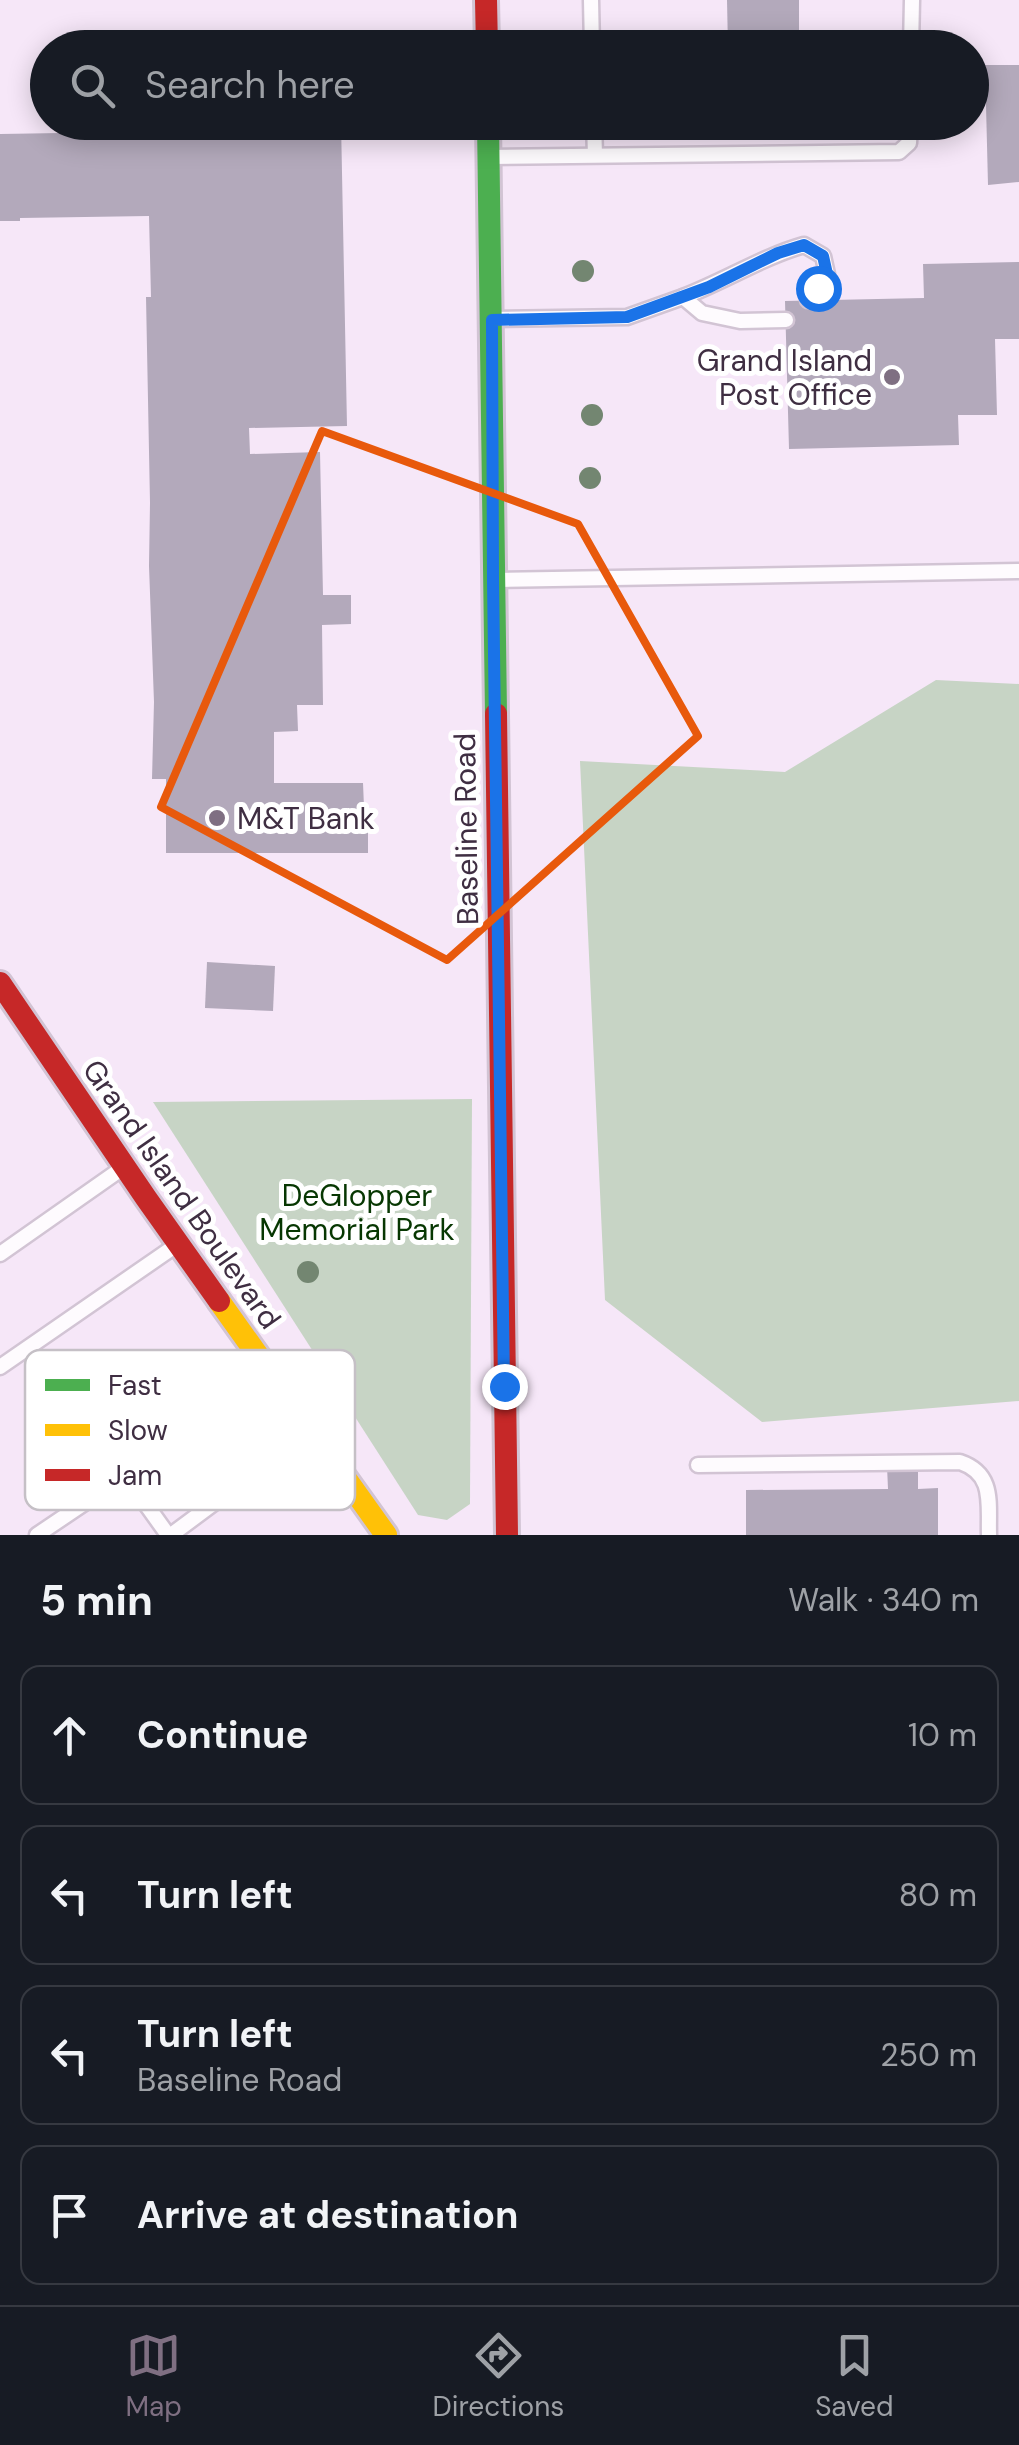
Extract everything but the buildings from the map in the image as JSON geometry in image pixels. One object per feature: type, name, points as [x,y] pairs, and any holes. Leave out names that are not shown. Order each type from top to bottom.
[{"type":"street","points":[[486,0],[487,30]]},
{"type":"street","name":"Baseline Road","points":[[488,140],[506,1535]]},
{"type":"street","name":"Grand Island Boulevard","points":[[0,983],[254,1350]]},
{"type":"street","name":"Grand Island Boulevard","points":[[355,1491],[386,1535]]},
{"type":"lane","points":[[592,0],[592,30]]},
{"type":"lane","points":[[911,30],[912,0]]},
{"type":"lane","points":[[595,140],[595,155]]},
{"type":"lane","points":[[488,157],[860,154],[899,152],[909,140]]},
{"type":"lane","points":[[492,320],[627,317],[709,287],[778,253],[804,245],[823,256],[827,274],[808,300]]},
{"type":"lane","points":[[684,297],[702,313],[740,321],[786,320]]},
{"type":"lane","points":[[493,580],[1019,571]]},
{"type":"lane","points":[[0,1254],[125,1167]]},
{"type":"lane","points":[[0,1367],[179,1244]]},
{"type":"lane","points":[[698,1465],[960,1462],[974,1467],[984,1478],[989,1535]]},
{"type":"lane","points":[[37,1535],[74,1510]]},
{"type":"lane","points":[[150,1510],[169,1535],[203,1510]]},
{"type":"highlighted area","points":[[322,431],[578,524],[698,736],[447,960],[161,807]]},
{"type":"green space","points":[[936,680],[1019,684],[1019,1401],[762,1422],[605,1300],[580,761],[785,772]]},
{"type":"green space","name":"DeGlopper Memorial Park","points":[[472,1099],[470,1504],[447,1520],[418,1515],[355,1417],[355,1350],[312,1350],[153,1102]]},
{"type":"traffic: fast","points":[[488,140],[496,714]]},
{"type":"traffic: slow","points":[[219,1301],[254,1350]]},
{"type":"traffic: slow","points":[[355,1492],[386,1535]]},
{"type":"traffic: jam","points":[[486,0],[487,30]]},
{"type":"traffic: jam","points":[[496,714],[507,1535]]},
{"type":"traffic: jam","points":[[0,983],[219,1301]]},
{"type":"place","name":"Grand Island Post Office","points":[[892,377]]},
{"type":"place","name":"M&T Bank","points":[[217,818]]},
{"type":"route","points":[[504,1386],[492,320],[627,317],[709,287],[778,253],[804,245],[823,256],[827,274],[818,288]]}]
